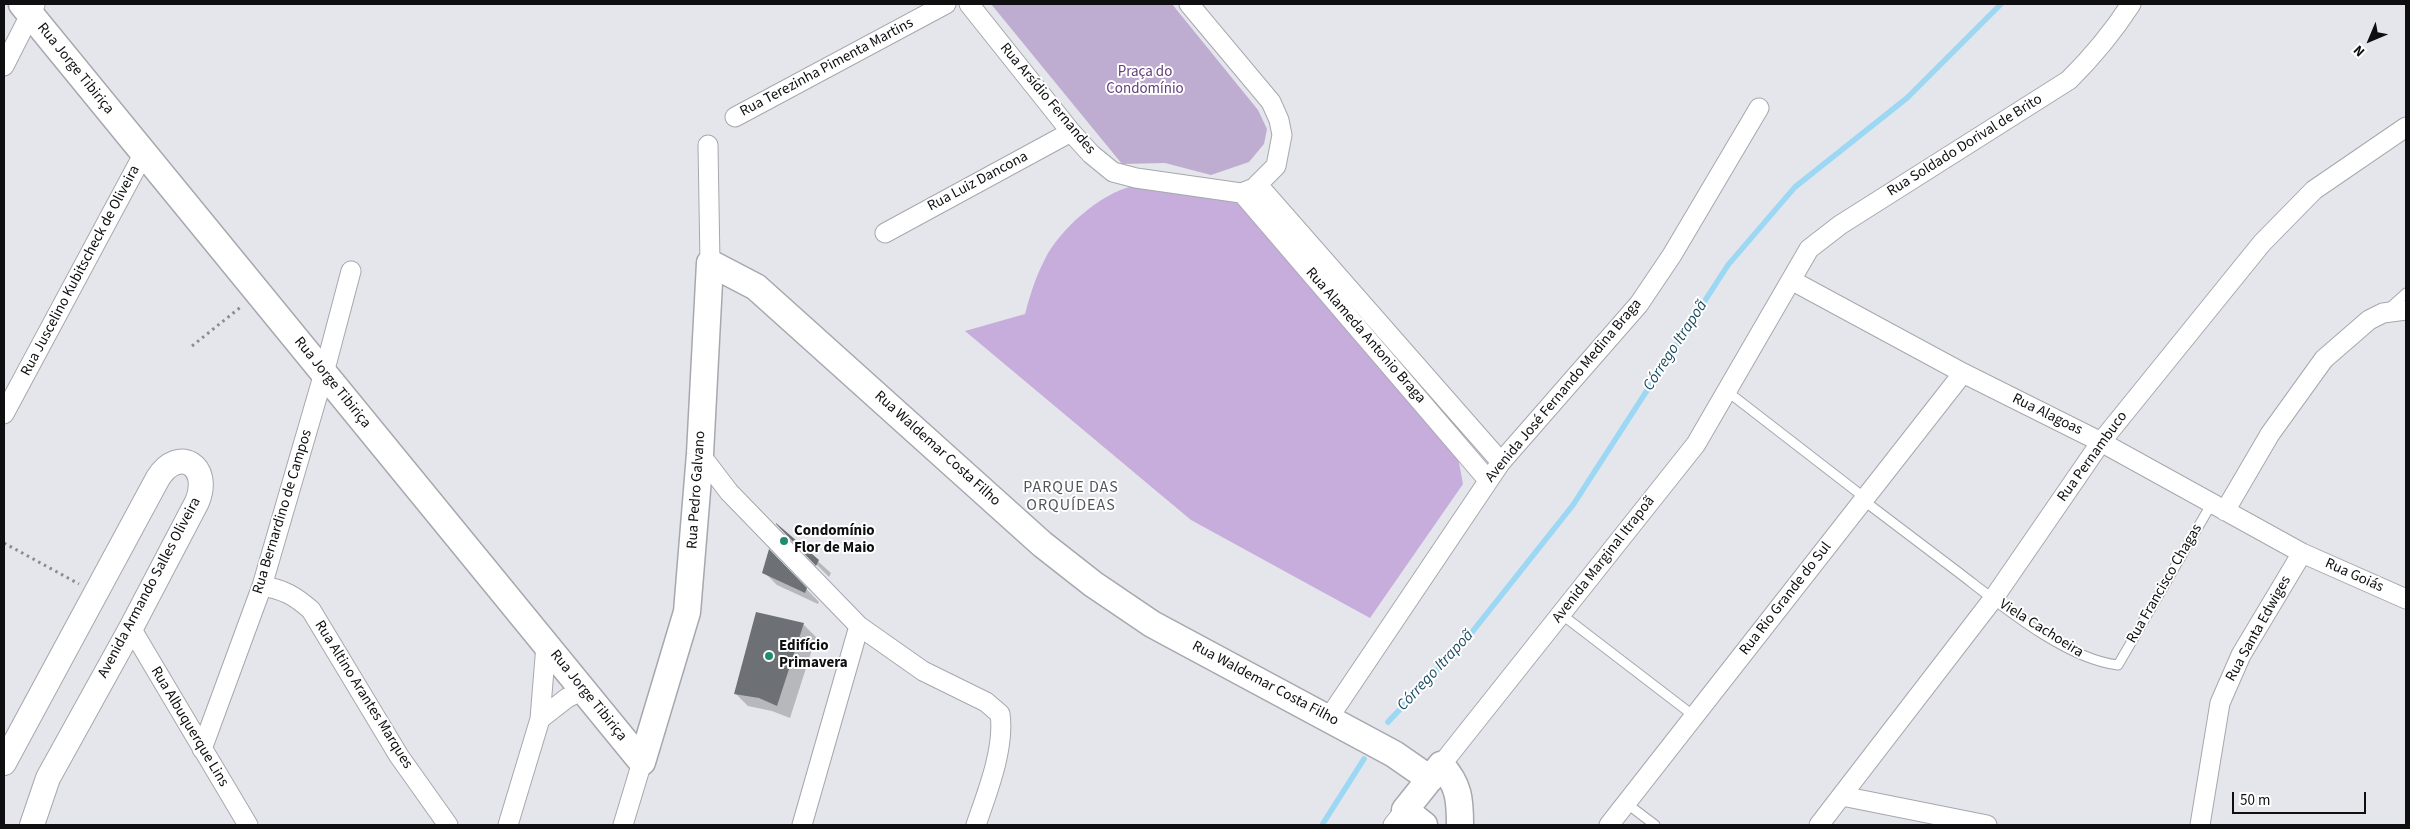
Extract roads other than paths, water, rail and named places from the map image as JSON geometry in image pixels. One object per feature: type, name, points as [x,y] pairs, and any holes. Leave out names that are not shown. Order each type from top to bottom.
[{"type":"main road","name":"Rua Jorge Tibiriça","points":[[29,8],[144,153],[642,762]]},
{"type":"main road","name":"Rua Pedro Galvano","points":[[642,762],[687,612],[700,454],[710,263]]},
{"type":"main road","name":"Rua Waldemar Costa Filho","points":[[710,263],[756,286],[1042,544],[1094,584],[1152,624],[1394,754],[1436,772]]},
{"type":"main road","name":"Avenida Marginal Itrapoã","points":[[1407,820],[1436,772]]},
{"type":"main road","points":[[1436,772],[1452,778],[1457,790],[1460,825]]},
{"type":"street","name":"Rua Terezinha Pimenta Martins","points":[[735,118],[946,4]]},
{"type":"street","name":"Rua Arsídio Fernandes","points":[[969,4],[1072,132],[1091,154],[1113,172],[1136,178],[1252,188]]},
{"type":"street","points":[[1189,4],[1271,102],[1279,120],[1282,135],[1276,166],[1252,188]]},
{"type":"street","name":"Rua Soldado Dorival de Brito","points":[[1791,280],[1808,250],[1840,225],[2069,80],[2099,49],[2131,4]]},
{"type":"street","points":[[4,66],[29,8]]},
{"type":"street","name":"Avenida José Fernando Medina Braga","points":[[1328,718],[1500,462],[1639,304],[1672,255],[1759,108]]},
{"type":"street","name":"Rua Pernambuco","points":[[1819,825],[1993,599],[2101,442],[2275,230],[2314,190],[2406,127]]},
{"type":"street","name":"Rua Luiz Dancona","points":[[885,233],[1072,132]]},
{"type":"street","name":"Rua Pedro Galvano","points":[[708,145],[710,263]]},
{"type":"street","name":"Rua Juscelino Kubitscheck de Oliveira","points":[[4,414],[144,153]]},
{"type":"street","name":"Rua Alameda Antonio Braga","points":[[1252,188],[1500,462]]},
{"type":"street","name":"Rua Alameda Antonio Braga","points":[[1252,188],[1488,480]]},
{"type":"street","name":"Rua Bernardino de Campos","points":[[202,749],[262,586],[324,373],[350,272]]},
{"type":"street","name":"Rua Alagoas","points":[[1791,280],[1963,373],[2101,442],[2302,553]]},
{"type":"street","name":"Avenida Marginal Itrapoã","points":[[1436,772],[1696,444],[1728,392],[1791,280]]},
{"type":"street","points":[[2218,507],[2324,359],[2369,320],[2383,313],[2406,310]]},
{"type":"street","name":"Rua Rio Grande do Sul","points":[[1609,825],[1963,373]]},
{"type":"street","points":[[700,454],[730,492],[859,626],[922,671],[986,702],[1000,714],[1002,730],[988,787],[976,825]]},
{"type":"street","name":"Avenida Armando Salles Oliveira","points":[[4,763],[164,468],[172,463],[182,461],[197,470],[202,478],[202,489],[197,502],[131,628],[48,778],[32,825]]},
{"type":"street","points":[[697,493],[730,492]]},
{"type":"street","name":"Rua Goiás","points":[[2302,553],[2406,599]]},
{"type":"street","name":"Rua Santa Edwiges","points":[[2200,825],[2220,703],[2241,655],[2302,553]]},
{"type":"street","name":"Rua Altino Arantes Marques","points":[[262,586],[281,589],[294,595],[311,610],[399,756],[448,825]]},
{"type":"street","points":[[802,825],[859,626]]},
{"type":"street","name":"Rua Albuquerque Lins","points":[[131,628],[248,825]]},
{"type":"street","points":[[508,825],[540,719],[546,645]]},
{"type":"street","points":[[540,719],[567,698],[583,690]]},
{"type":"street","name":"Rua Pedro Galvano","points":[[623,825],[642,762]]},
{"type":"street","points":[[1842,796],[1987,825]]},
{"type":"lane","points":[[2383,313],[2406,293]]},
{"type":"lane","name":"Viela Cachoeira","points":[[1728,392],[1993,599],[2083,657],[2118,665]]},
{"type":"lane","name":"Rua Francisco Chagas","points":[[2118,665],[2218,507]]},
{"type":"lane","points":[[1561,614],[1694,716]]},
{"type":"lane","points":[[1626,803],[1654,825]]},
{"type":"waterway","name":"Córrego Itrapoã","points":[[1388,722],[1469,636],[1573,505],[1728,265],[1795,187],[1907,98],[2001,4]]},
{"type":"waterway","points":[[1322,825],[1364,759]]},
{"type":"place","name":"Condomínio Flor de Maio","points":[[784,541]]},
{"type":"place","name":"Edifício Primavera","points":[[769,656]]},
{"type":"district","name":"PARQUE DAS ORQUÍDEAS","points":[[1071,497]]},
{"type":"park label","name":"Praça do Condomínio","points":[[1145,82]]}]
